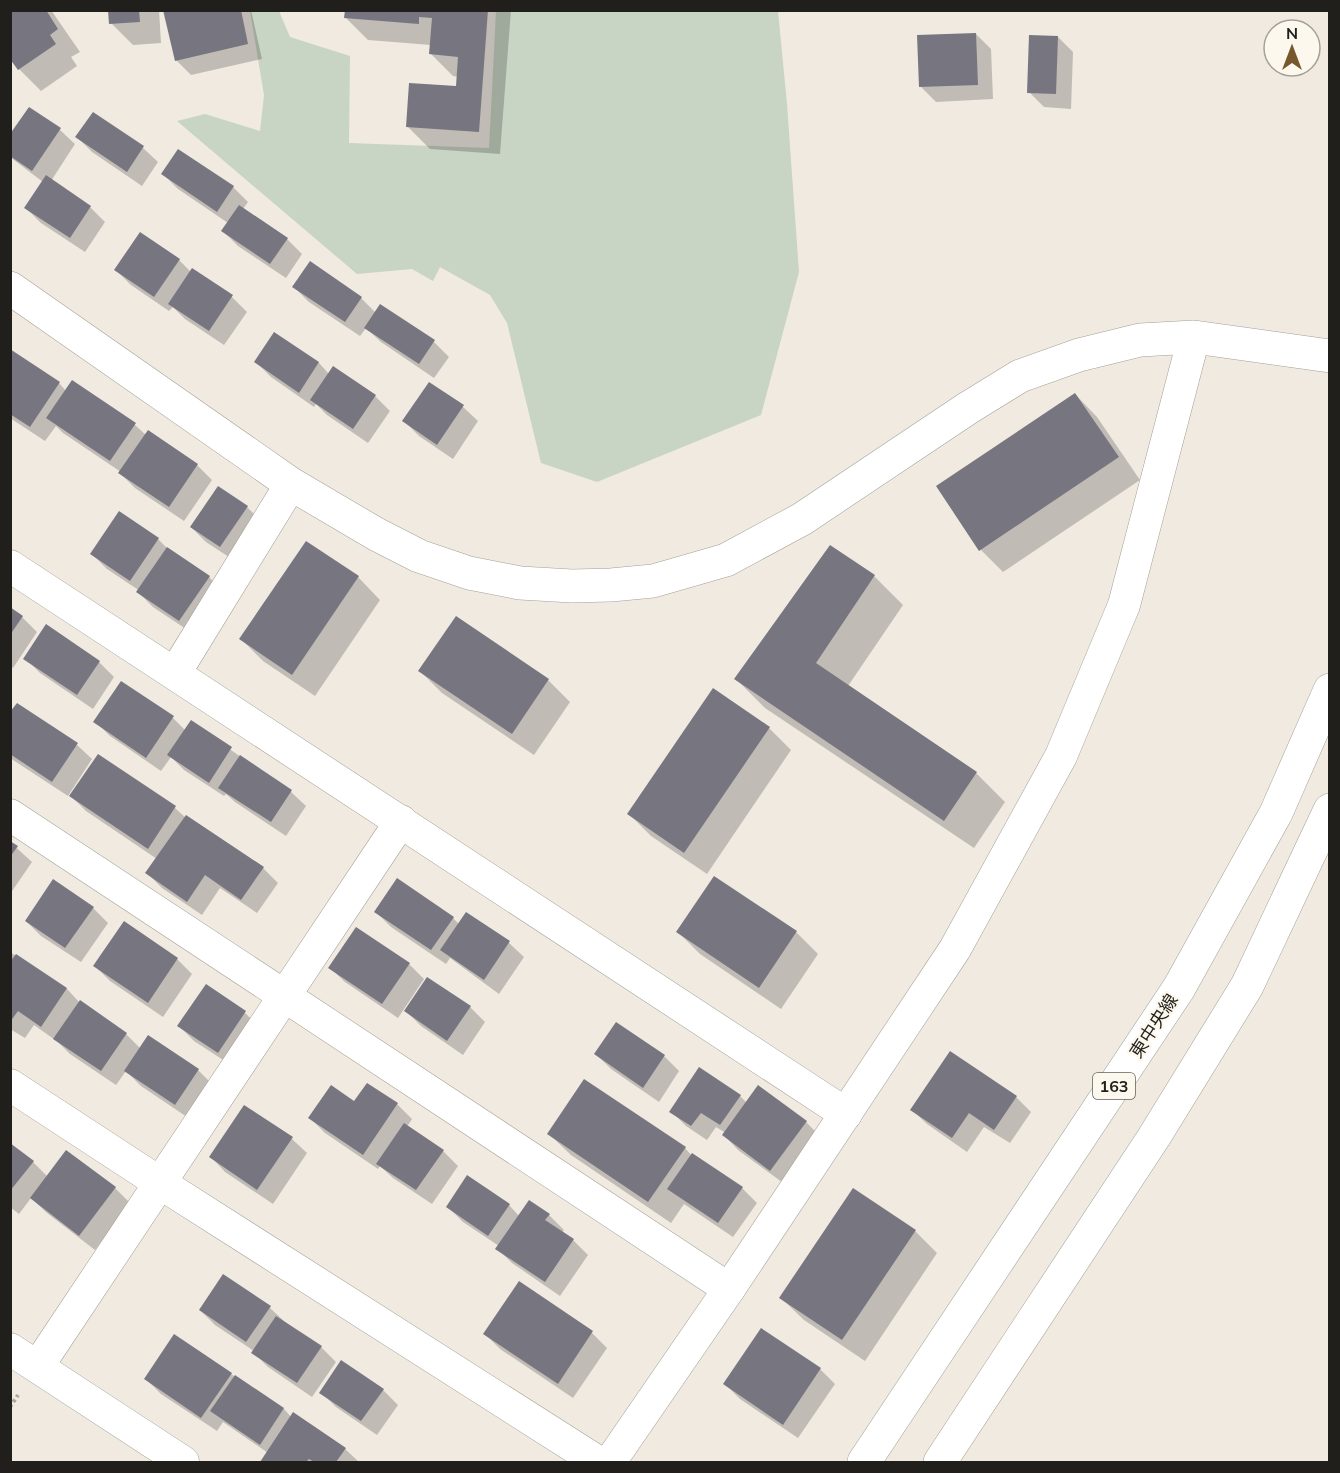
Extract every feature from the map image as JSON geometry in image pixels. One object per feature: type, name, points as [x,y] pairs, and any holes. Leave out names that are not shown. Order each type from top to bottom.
[{"type":"main road","points":[[10,288],[291,484],[376,534],[419,556],[469,573],[520,583],[551,585],[611,585],[653,581],[726,560],[802,519],[1020,376],[1079,355],[1140,340],[1194,337],[1329,356]]},
{"type":"main road","name":"東中央線","points":[[864,1462],[1179,988],[1276,813],[1329,690]]},
{"type":"main road","points":[[940,1462],[1148,1146],[1247,986],[1329,810]]},
{"type":"street","points":[[609,1462],[729,1289],[955,949],[1061,756],[1124,605],[1194,337]]},
{"type":"street","points":[[175,673],[291,484]]},
{"type":"street","points":[[10,566],[401,820],[846,1114]]},
{"type":"street","points":[[10,815],[729,1289]]},
{"type":"street","points":[[38,1366],[401,820]]},
{"type":"street","points":[[10,1085],[598,1462]]},
{"type":"street","points":[[10,1349],[183,1462]]},
{"type":"green space","points":[[250,11],[279,11],[290,37],[350,56],[349,143],[489,148],[496,11],[778,11],[799,272],[761,415],[597,482],[541,463],[507,323],[490,295],[440,267],[433,281],[412,269],[357,274],[177,121],[205,114],[260,131],[264,95]]},
{"type":"building","points":[[10,10],[46,10],[58,29],[50,35],[56,44],[18,70],[10,59]]},
{"type":"building","points":[[108,10],[139,10],[140,22],[109,24]]},
{"type":"building","points":[[163,10],[241,10],[248,44],[175,61]]},
{"type":"building","points":[[345,10],[488,10],[479,132],[406,127],[409,83],[456,86],[458,57],[429,54],[432,18],[419,17],[419,24],[344,18]]},
{"type":"building","points":[[976,33],[978,85],[919,87],[917,35]]},
{"type":"building","points":[[1029,35],[1058,36],[1056,94],[1027,93]]},
{"type":"building","points":[[29,107],[61,128],[32,171],[10,156],[10,134]]},
{"type":"building","points":[[93,112],[144,146],[127,172],[75,137]]},
{"type":"building","points":[[178,149],[234,186],[217,212],[161,174]]},
{"type":"building","points":[[46,175],[91,206],[70,238],[24,208]]},
{"type":"building","points":[[239,205],[288,238],[270,264],[221,231]]},
{"type":"building","points":[[140,232],[180,259],[154,297],[114,270]]},
{"type":"building","points":[[310,261],[362,297],[345,322],[292,287]]},
{"type":"building","points":[[192,268],[233,295],[209,331],[168,304]]},
{"type":"building","points":[[380,304],[435,340],[419,364],[364,328]]},
{"type":"building","points":[[274,332],[319,362],[299,393],[254,362]]},
{"type":"building","points":[[10,349],[60,382],[30,427],[10,414]]},
{"type":"building","points":[[333,366],[376,395],[353,429],[310,400]]},
{"type":"building","points":[[72,380],[136,423],[110,461],[46,418]]},
{"type":"building","points":[[429,382],[464,405],[437,445],[402,421]]},
{"type":"building","points":[[1075,393],[1119,457],[979,551],[936,486]]},
{"type":"building","points":[[148,430],[198,464],[169,507],[118,473]]},
{"type":"building","points":[[218,486],[248,506],[220,547],[190,527]]},
{"type":"building","points":[[119,511],[159,538],[130,581],[90,554]]},
{"type":"building","points":[[306,541],[359,576],[292,675],[239,639]]},
{"type":"building","points":[[830,545],[875,575],[816,663],[977,772],[944,821],[734,679]]},
{"type":"building","points":[[167,547],[210,576],[179,621],[136,592]]},
{"type":"building","points":[[10,607],[23,616],[10,635]]},
{"type":"building","points":[[456,616],[549,679],[512,734],[418,671]]},
{"type":"building","points":[[46,624],[100,661],[77,695],[23,659]]},
{"type":"building","points":[[121,681],[174,716],[146,758],[93,722]]},
{"type":"building","points":[[713,688],[770,727],[684,853],[627,814]]},
{"type":"building","points":[[17,703],[78,743],[52,782],[10,754],[10,712]]},
{"type":"building","points":[[191,720],[232,747],[209,783],[167,755]]},
{"type":"building","points":[[98,754],[176,806],[148,849],[69,796]]},
{"type":"building","points":[[240,755],[292,790],[271,822],[218,788]]},
{"type":"building","points":[[186,815],[264,867],[241,900],[205,875],[187,902],[145,873]]},
{"type":"building","points":[[10,841],[18,846],[10,857]]},
{"type":"building","points":[[714,876],[797,931],[759,988],[676,932]]},
{"type":"building","points":[[397,878],[454,917],[431,950],[374,912]]},
{"type":"building","points":[[53,879],[94,907],[65,948],[25,921]]},
{"type":"building","points":[[466,912],[510,941],[484,980],[440,950]]},
{"type":"building","points":[[124,921],[178,958],[148,1003],[93,966]]},
{"type":"building","points":[[356,927],[410,963],[382,1004],[328,968]]},
{"type":"building","points":[[16,954],[67,988],[41,1027],[18,1011],[10,1022],[10,962]]},
{"type":"building","points":[[427,977],[471,1006],[447,1041],[404,1011]]},
{"type":"building","points":[[206,984],[246,1011],[218,1053],[177,1026]]},
{"type":"building","points":[[80,1000],[127,1033],[101,1071],[53,1039]]},
{"type":"building","points":[[616,1022],[665,1055],[643,1088],[594,1054]]},
{"type":"building","points":[[148,1035],[199,1069],[175,1105],[124,1071]]},
{"type":"building","points":[[950,1051],[1017,1096],[994,1130],[969,1113],[952,1138],[910,1110]]},
{"type":"building","points":[[699,1067],[741,1095],[720,1125],[701,1113],[691,1126],[669,1112]]},
{"type":"building","points":[[584,1079],[686,1147],[648,1202],[547,1134]]},
{"type":"building","points":[[367,1083],[398,1103],[363,1155],[308,1118],[331,1085],[354,1101]]},
{"type":"building","points":[[758,1085],[807,1121],[770,1171],[722,1135]]},
{"type":"building","points":[[244,1105],[293,1137],[257,1190],[209,1157]]},
{"type":"building","points":[[404,1123],[444,1150],[416,1190],[376,1164]]},
{"type":"building","points":[[10,1143],[34,1161],[10,1191]]},
{"type":"building","points":[[66,1150],[116,1187],[79,1236],[30,1198]]},
{"type":"building","points":[[692,1153],[743,1187],[718,1223],[667,1189]]},
{"type":"building","points":[[467,1175],[510,1204],[488,1236],[446,1207]]},
{"type":"building","points":[[853,1188],[916,1230],[842,1340],[779,1298]]},
{"type":"building","points":[[529,1200],[550,1214],[545,1220],[574,1239],[545,1282],[495,1249]]},
{"type":"building","points":[[223,1274],[271,1306],[246,1342],[199,1310]]},
{"type":"building","points":[[519,1281],[593,1331],[558,1384],[483,1334]]},
{"type":"building","points":[[276,1316],[322,1346],[297,1383],[251,1353]]},
{"type":"building","points":[[761,1328],[821,1368],[783,1425],[723,1384]]},
{"type":"building","points":[[174,1334],[232,1373],[201,1418],[144,1379]]},
{"type":"building","points":[[341,1360],[384,1389],[361,1421],[319,1393]]},
{"type":"building","points":[[235,1375],[284,1408],[260,1445],[210,1411]]},
{"type":"building","points":[[293,1412],[346,1448],[336,1462],[314,1462],[309,1459],[306,1462],[260,1462]]}]
